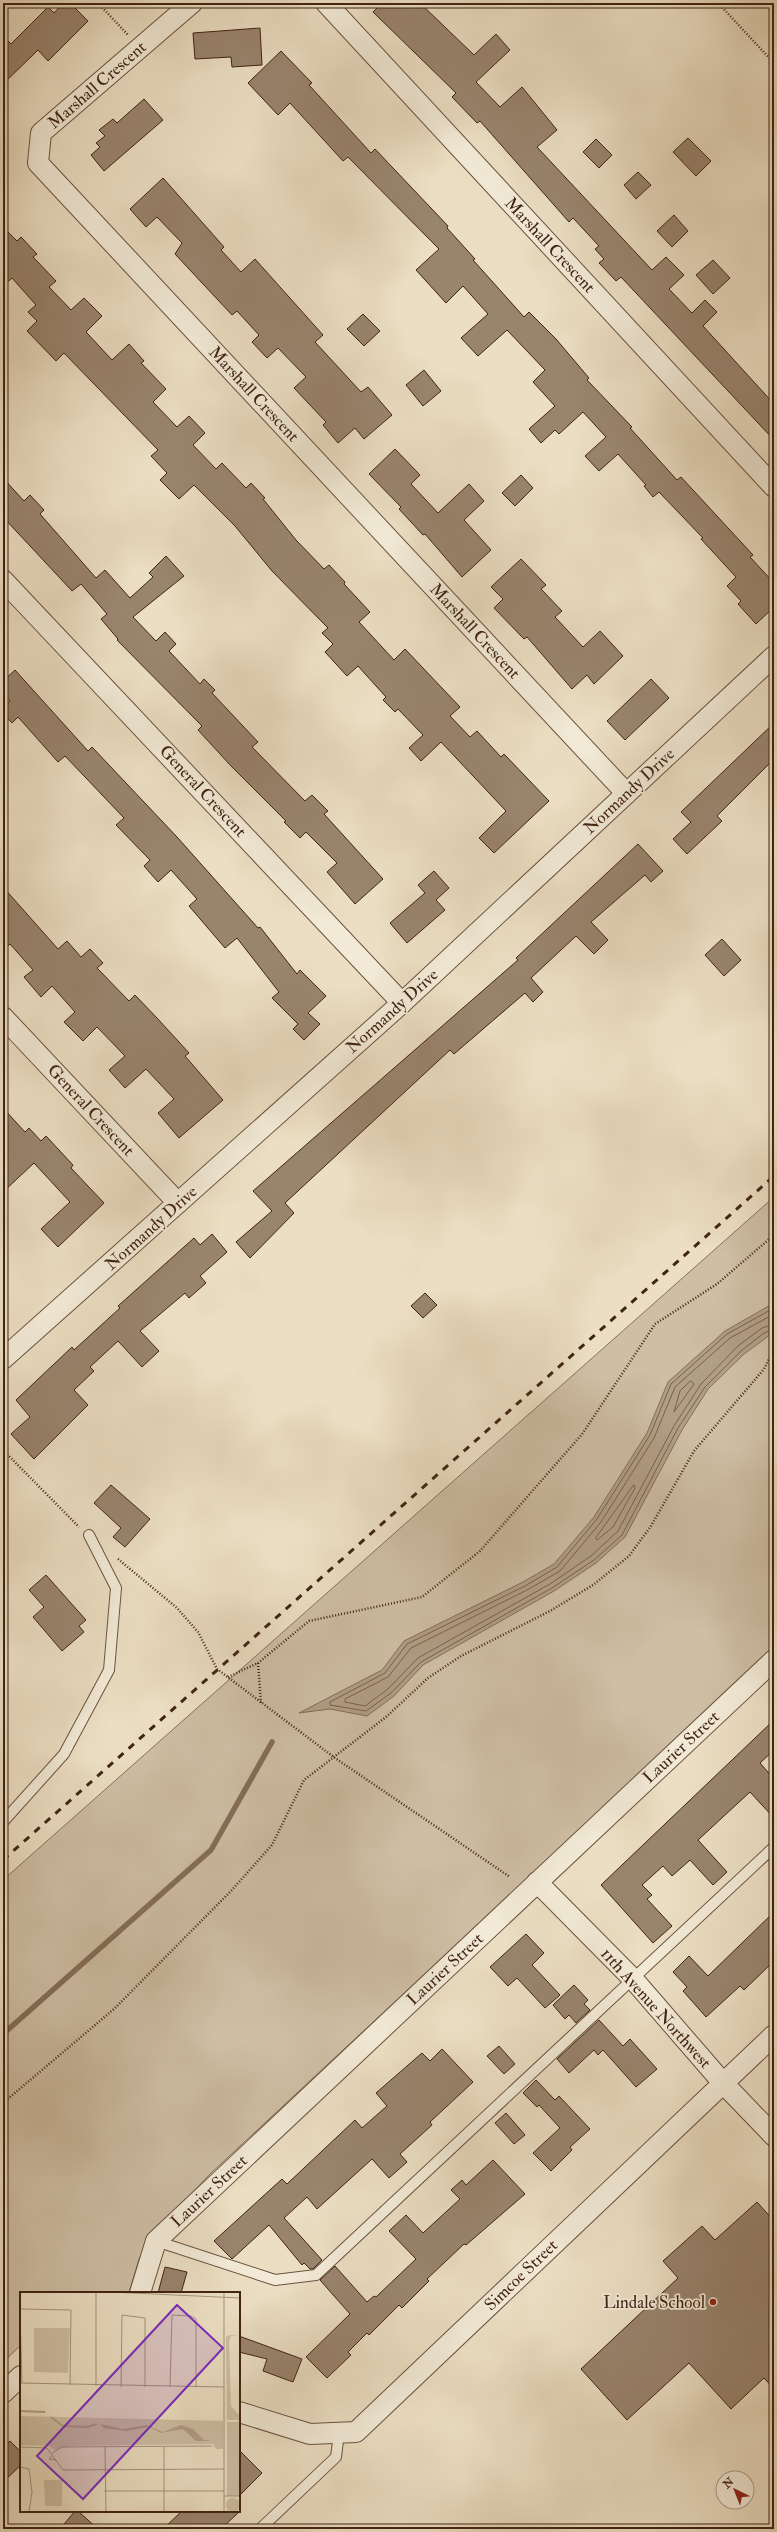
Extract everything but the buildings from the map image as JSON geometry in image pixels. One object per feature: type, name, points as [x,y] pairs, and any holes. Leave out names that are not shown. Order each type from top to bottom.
[{"type":"street","name":"Marshall Crescent","points":[[192,3],[42,133],[38,163],[626,793]]},
{"type":"street","name":"Marshall Crescent","points":[[326,3],[774,486]]},
{"type":"street","name":"General Crescent","points":[[3,580],[402,1003]]},
{"type":"street","name":"Normandy Drive","points":[[3,1359],[402,1003],[774,656]]},
{"type":"street","name":"General Crescent","points":[[3,1017],[178,1203]]},
{"type":"street","name":"Laurier Street","points":[[140,2292],[156,2241],[774,1660]]},
{"type":"street","name":"11th Avenue Northwest","points":[[537,1882],[633,1979],[723,2083],[774,2136]]},
{"type":"street","name":"Simcoe Street","points":[[240,2412],[310,2434],[356,2432],[774,2035]]},
{"type":"street","points":[[3,2393],[20,2377]]},
{"type":"lane","points":[[3,1822],[64,1754],[109,1670],[116,1588],[89,1535]]},
{"type":"lane","points":[[156,2241],[276,2280],[316,2275],[774,1847]]},
{"type":"lane","points":[[260,2529],[336,2457],[338,2432]]},
{"type":"path","points":[[98,3],[140,48]]},
{"type":"path","points":[[718,3],[774,63]]},
{"type":"path","points":[[228,1677],[258,1664],[309,1621],[422,1597],[480,1551],[583,1433],[655,1324],[717,1284],[774,1235]]},
{"type":"path","points":[[3,2103],[114,2009],[231,1891],[272,1845],[304,1780],[335,1758],[386,1717],[428,1678],[461,1656],[550,1610],[593,1585],[629,1556],[651,1526],[673,1484],[694,1451],[764,1369],[774,1350]]},
{"type":"path","points":[[177,1608],[198,1632],[217,1669],[335,1758],[510,1877]]},
{"type":"path","points":[[258,1664],[261,1703]]},
{"type":"shaded area","points":[[774,1197],[774,1649],[211,2173],[154,2233],[139,2259],[129,2292],[20,2292],[20,2346],[3,2362],[3,1880]]},
{"type":"water","points":[[774,1303],[774,1332],[744,1354],[708,1389],[682,1430],[625,1537],[596,1563],[554,1591],[423,1665],[394,1696],[367,1716],[330,1709],[299,1713],[382,1670],[404,1641],[523,1582],[554,1564],[594,1517],[647,1433],[668,1382],[725,1331]]},
{"type":"waterway","points":[[3,2034],[211,1850],[272,1742]]},
{"type":"railway","points":[[3,1860],[774,1176]]},
{"type":"place","name":"Lindale School","points":[[713,2302]]}]
